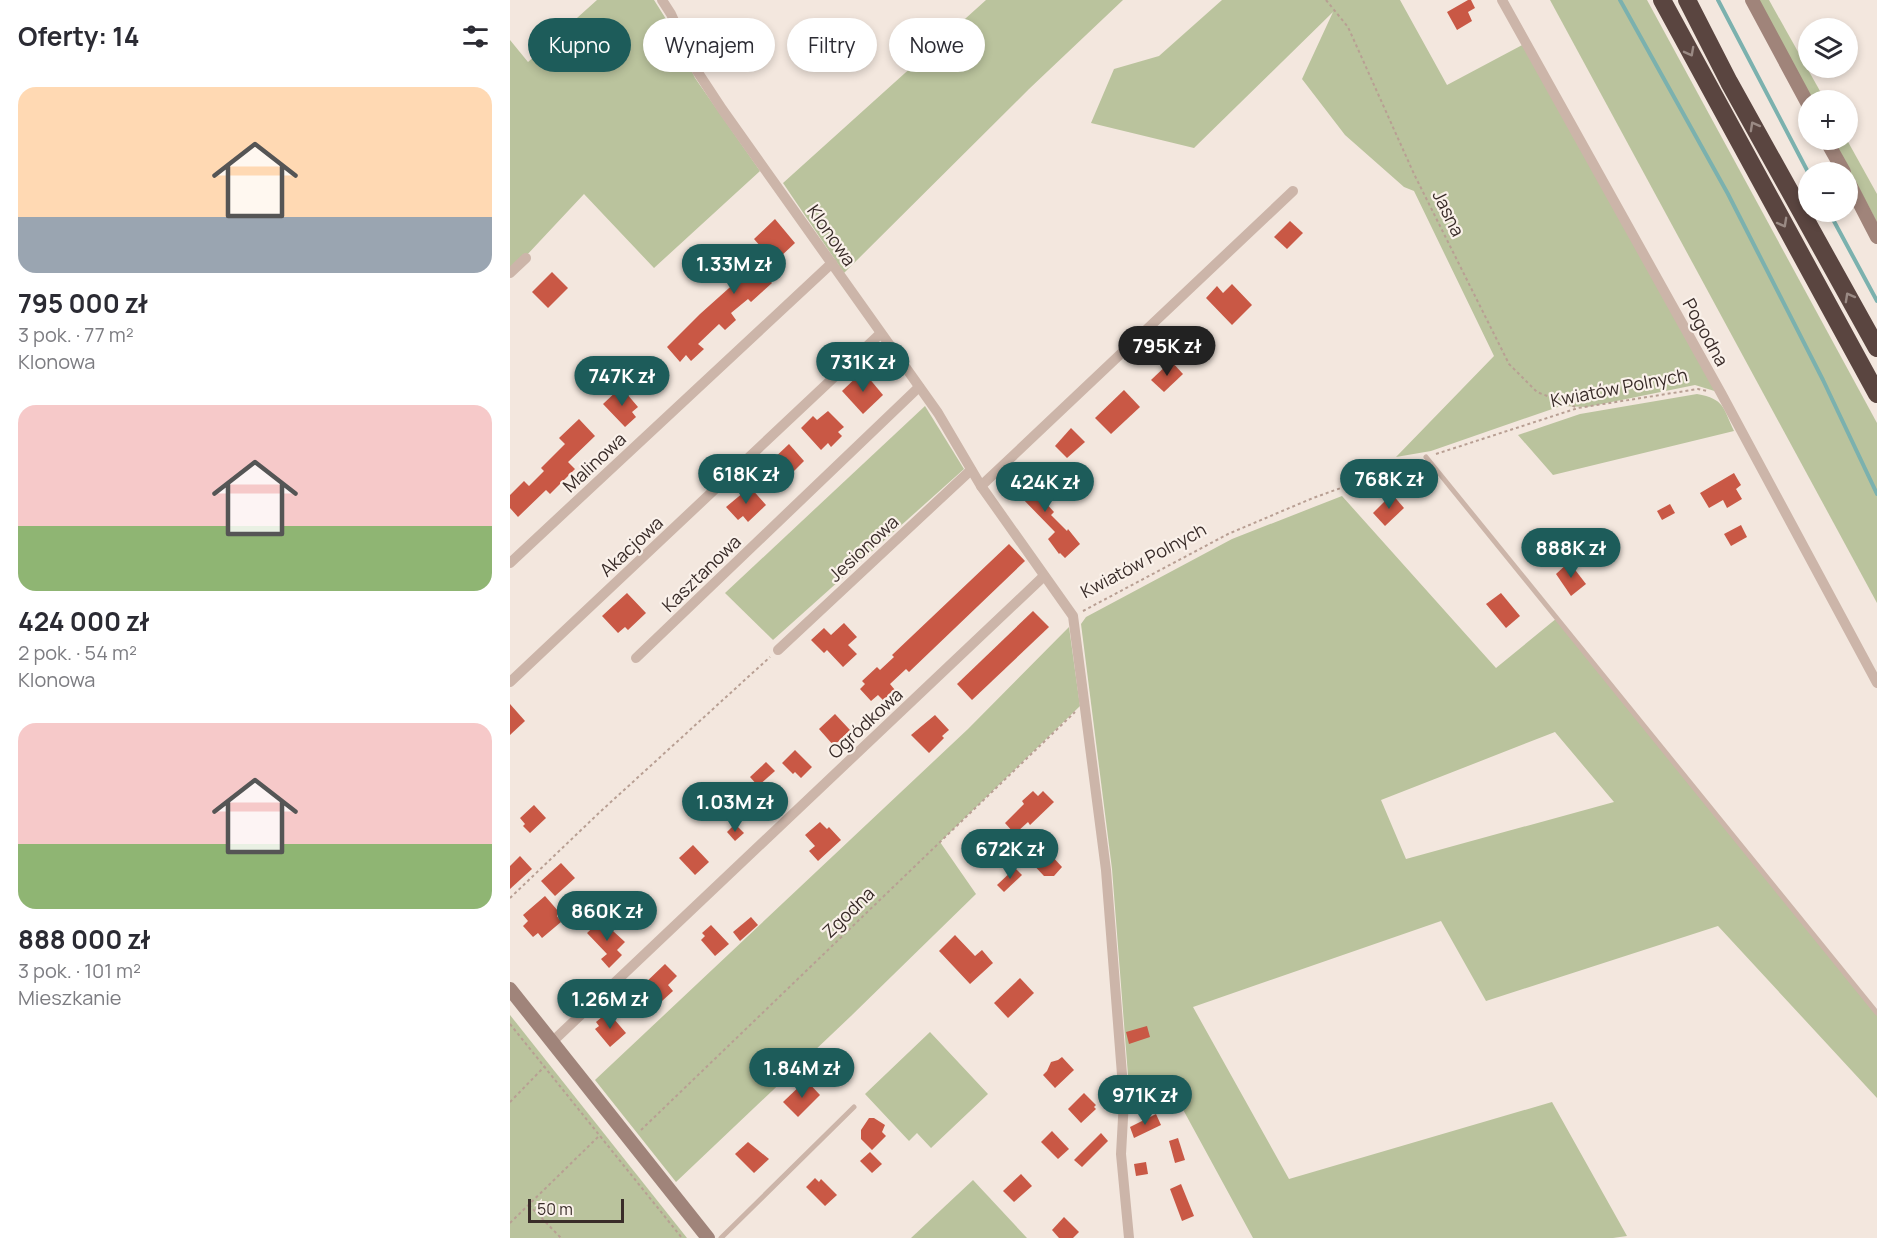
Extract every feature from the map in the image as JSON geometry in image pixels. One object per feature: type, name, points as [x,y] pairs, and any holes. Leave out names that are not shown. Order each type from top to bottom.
[{"type":"highway","points":[[1662,0],[1877,394]]},
{"type":"highway","points":[[1687,0],[1877,348]]},
{"type":"street","name":"Klonowa","points":[[662,0],[671,14],[697,71],[880,334],[938,413],[981,486],[1073,616]]},
{"type":"street","name":"Pogodna","points":[[1502,0],[1721,393],[1877,683]]},
{"type":"street","points":[[1752,0],[1800,90]]},
{"type":"street","points":[[981,486],[1293,191]]},
{"type":"street","points":[[1858,200],[1877,237]]},
{"type":"street","points":[[510,273],[526,258]]},
{"type":"street","name":"Malinowa","points":[[510,563],[832,262]]},
{"type":"street","name":"Akacjowa","points":[[510,682],[880,334]]},
{"type":"street","name":"Kasztanowa","points":[[636,658],[919,387]]},
{"type":"street","name":"Jesionowa","points":[[778,650],[971,470]]},
{"type":"street","name":"Ogródkowa","points":[[552,1042],[1044,576]]},
{"type":"street","name":"Kwiatów Polnych","points":[[1073,616],[1106,870],[1124,1100],[1121,1154],[1130,1238]]},
{"type":"street","points":[[510,989],[708,1238]]},
{"type":"lane","points":[[1426,457],[1877,1013]]},
{"type":"lane","points":[[722,1238],[854,1107]]},
{"type":"path","name":"Jasna","points":[[1326,0],[1348,27],[1414,174],[1509,364],[1537,392],[1578,408]]},
{"type":"path","name":"Kwiatów Polnych","points":[[1073,616],[1228,534],[1313,498],[1426,457],[1578,408],[1698,389],[1721,393]]},
{"type":"path","points":[[510,898],[601,811],[778,650]]},
{"type":"path","name":"Zgodna","points":[[630,1141],[1084,703]]},
{"type":"path","points":[[510,1024],[682,1238]]},
{"type":"path","points":[[510,1102],[545,1066]]},
{"type":"path","points":[[510,1223],[600,1135]]},
{"type":"path","points":[[529,1205],[561,1238]]},
{"type":"green space","points":[[597,0],[654,0],[665,18],[643,18],[643,72],[692,72],[760,171],[654,268],[584,194],[510,273],[510,40],[528,62],[528,72],[631,72],[631,18],[577,18]]},
{"type":"green space","points":[[986,0],[1123,0],[1029,89],[844,273],[783,183],[906,72],[985,72],[985,18],[966,18]]},
{"type":"green space","points":[[1222,0],[1400,0],[1447,85],[1526,43],[1721,393],[1695,385],[1587,407],[1561,406],[1431,451],[1396,457],[1494,356],[1414,191],[1404,187],[1345,135],[1302,79],[1333,12],[1194,148],[1091,123],[1114,69],[1159,56]]},
{"type":"green space","points":[[1550,0],[1647,0],[1877,423],[1877,603]]},
{"type":"green space","points":[[1758,0],[1769,0],[1798,52],[1798,74]]},
{"type":"green space","points":[[1800,78],[1813,78],[1819,90],[1807,90]]},
{"type":"green space","points":[[1838,150],[1853,150],[1877,194],[1877,222],[1858,187],[1858,162],[1845,162]]},
{"type":"green space","points":[[1697,394],[1713,399],[1722,406],[1734,431],[1553,475],[1518,435],[1580,414]]},
{"type":"green space","points":[[925,406],[964,469],[773,640],[725,593]]},
{"type":"green space","points":[[1342,496],[1496,668],[1557,618],[1877,1013],[1877,1098],[1718,926],[1486,1001],[1441,921],[1193,1007],[1289,1179],[1552,1102],[1627,1236],[1613,1238],[1253,1238],[1174,1093],[1130,1101],[1112,869],[1081,624],[1086,617],[1232,539]],"holes":[[[1555,732],[1614,802],[1406,859],[1381,800]]]},
{"type":"green space","points":[[1069,627],[1080,706],[940,842],[976,894],[676,1182],[595,1080],[968,729]]},
{"type":"green space","points":[[510,1015],[687,1238],[510,1238]]},
{"type":"green space","points":[[930,1032],[988,1094],[931,1148],[917,1133],[909,1141],[865,1094]]},
{"type":"green space","points":[[973,1180],[1027,1238],[911,1238]]},
{"type":"building","points":[[1471,0],[1475,8],[1468,12],[1472,21],[1457,30],[1447,12]]},
{"type":"building","points":[[775,219],[795,243],[763,273],[772,283],[751,302],[748,299],[731,313],[736,320],[725,330],[719,324],[698,344],[704,349],[691,361],[686,355],[680,362],[667,347],[767,254],[754,239]]},
{"type":"building","points":[[1290,221],[1303,233],[1287,249],[1274,237]]},
{"type":"building","points":[[552,272],[568,288],[548,308],[532,292]]},
{"type":"building","points":[[1232,284],[1252,305],[1232,325],[1206,298],[1217,286],[1223,293]]},
{"type":"building","points":[[1171,361],[1183,374],[1164,392],[1151,380]]},
{"type":"building","points":[[863,371],[883,395],[863,414],[842,391]]},
{"type":"building","points":[[621,387],[638,407],[632,412],[636,417],[625,427],[603,404]]},
{"type":"building","points":[[1124,390],[1140,407],[1111,434],[1095,418]]},
{"type":"building","points":[[828,411],[844,427],[838,432],[842,436],[831,447],[828,443],[821,450],[801,428],[813,416],[817,420]]},
{"type":"building","points":[[579,419],[595,436],[568,462],[575,469],[550,494],[546,490],[518,517],[510,508],[510,495],[524,481],[529,486],[544,471],[541,468],[565,444],[559,438]]},
{"type":"building","points":[[1071,428],[1085,442],[1067,458],[1055,446]]},
{"type":"building","points":[[789,444],[804,461],[785,480],[769,463]]},
{"type":"building","points":[[1026,468],[1041,484],[1034,490],[1054,512],[1051,515],[1067,531],[1068,529],[1080,544],[1065,558],[1059,554],[1048,539],[1055,532],[1018,494],[1020,492],[1011,483]]},
{"type":"building","points":[[1734,473],[1741,485],[1736,489],[1742,499],[1727,508],[1723,500],[1709,508],[1700,493]]},
{"type":"building","points":[[750,487],[766,505],[748,522],[743,516],[738,520],[726,507]]},
{"type":"building","points":[[1392,494],[1404,508],[1385,526],[1373,513]]},
{"type":"building","points":[[1670,504],[1675,513],[1662,520],[1657,511]]},
{"type":"building","points":[[1741,525],[1747,537],[1731,546],[1724,534]]},
{"type":"building","points":[[1009,544],[1025,561],[909,672],[906,669],[890,684],[895,690],[883,700],[878,695],[871,701],[860,689],[865,684],[862,681],[877,667],[880,670],[894,657],[892,655]]},
{"type":"building","points":[[1569,562],[1586,584],[1571,596],[1556,574]]},
{"type":"building","points":[[627,593],[646,613],[628,630],[625,627],[618,633],[602,616]]},
{"type":"building","points":[[1501,593],[1520,616],[1506,628],[1486,604]]},
{"type":"building","points":[[1033,611],[1049,627],[972,700],[957,684]]},
{"type":"building","points":[[844,623],[857,637],[848,645],[857,654],[843,667],[827,650],[824,653],[811,640],[824,628],[831,635]]},
{"type":"building","points":[[510,704],[525,721],[510,735]]},
{"type":"building","points":[[835,714],[850,730],[834,746],[819,729]]},
{"type":"building","points":[[935,715],[949,730],[929,753],[911,735]]},
{"type":"building","points":[[795,750],[812,767],[801,778],[795,772],[793,774],[782,763]]},
{"type":"building","points":[[766,762],[775,771],[758,786],[750,777]]},
{"type":"building","points":[[1033,791],[1038,796],[1043,791],[1054,802],[1030,825],[1028,822],[1017,832],[1015,830],[1013,832],[1005,823]]},
{"type":"building","points":[[534,805],[546,818],[530,833],[523,826],[525,824],[520,818]]},
{"type":"building","points":[[820,822],[827,829],[829,827],[841,840],[818,861],[809,851],[815,846],[805,835]]},
{"type":"building","points":[[735,824],[744,833],[735,841],[727,832]]},
{"type":"building","points":[[693,845],[709,862],[695,875],[679,858]]},
{"type":"building","points":[[1041,849],[1049,857],[1051,855],[1062,867],[1054,876],[1044,876],[1029,860]]},
{"type":"building","points":[[520,856],[532,869],[510,889],[510,866]]},
{"type":"building","points":[[561,863],[575,878],[555,896],[541,881]]},
{"type":"building","points":[[1015,868],[1022,875],[1004,892],[997,885]]},
{"type":"building","points":[[545,896],[559,912],[557,916],[561,922],[542,938],[538,933],[533,937],[523,926],[528,921],[523,915]]},
{"type":"building","points":[[751,917],[758,925],[740,941],[733,932]]},
{"type":"building","points":[[601,920],[625,942],[617,950],[622,955],[609,968],[601,959],[607,954],[587,933]]},
{"type":"building","points":[[711,925],[729,944],[715,956],[701,940],[705,936],[702,933]]},
{"type":"building","points":[[955,935],[975,956],[982,950],[993,963],[970,984],[939,951]]},
{"type":"building","points":[[665,964],[677,976],[668,985],[673,991],[662,1001],[656,995],[653,997],[642,986]]},
{"type":"building","points":[[1020,978],[1034,993],[1008,1018],[994,1003]]},
{"type":"building","points":[[621,987],[633,1000],[625,1008],[612,995]]},
{"type":"building","points":[[608,1012],[626,1033],[610,1047],[595,1029],[599,1026],[596,1022]]},
{"type":"building","points":[[1147,1026],[1150,1037],[1129,1044],[1126,1032]]},
{"type":"building","points":[[1062,1057],[1074,1070],[1055,1088],[1043,1075],[1051,1062]]},
{"type":"building","points":[[806,1080],[820,1095],[798,1117],[783,1102]]},
{"type":"building","points":[[1084,1093],[1096,1105],[1094,1107],[1096,1109],[1081,1123],[1068,1109]]},
{"type":"building","points":[[1156,1114],[1161,1125],[1134,1138],[1130,1127]]},
{"type":"building","points":[[869,1118],[874,1118],[885,1125],[882,1132],[886,1136],[872,1150],[861,1139],[861,1130]]},
{"type":"building","points":[[1052,1131],[1069,1149],[1058,1159],[1041,1142]]},
{"type":"building","points":[[1101,1133],[1108,1141],[1082,1167],[1074,1160]]},
{"type":"building","points":[[1178,1138],[1185,1160],[1175,1163],[1169,1141]]},
{"type":"building","points":[[748,1142],[769,1159],[754,1173],[735,1154]]},
{"type":"building","points":[[870,1152],[882,1164],[872,1173],[860,1161]]},
{"type":"building","points":[[1146,1162],[1148,1174],[1136,1176],[1134,1164]]},
{"type":"building","points":[[1021,1174],[1032,1186],[1014,1202],[1003,1191]]},
{"type":"building","points":[[815,1178],[819,1182],[821,1179],[837,1195],[825,1206],[806,1187]]},
{"type":"building","points":[[1181,1184],[1194,1216],[1182,1221],[1170,1189]]},
{"type":"building","points":[[1064,1217],[1079,1232],[1073,1238],[1059,1238],[1052,1230]]},
{"type":"waterway","points":[[1620,0],[1728,194],[1823,380],[1877,494]]},
{"type":"waterway","points":[[1718,0],[1803,162]]},
{"type":"waterway","points":[[1834,222],[1877,301]]}]
